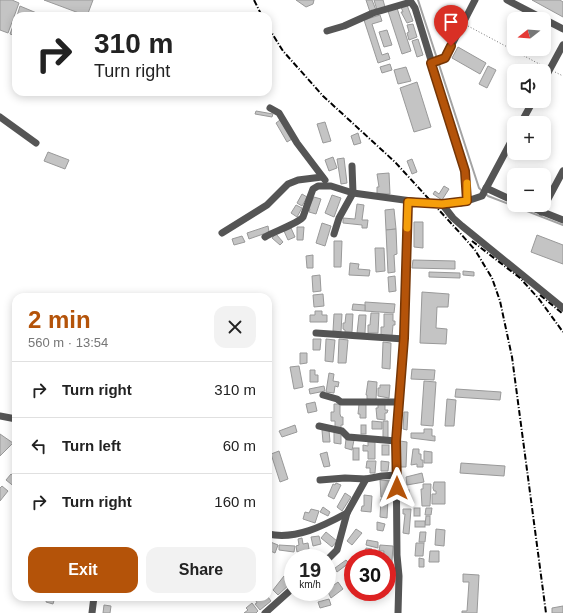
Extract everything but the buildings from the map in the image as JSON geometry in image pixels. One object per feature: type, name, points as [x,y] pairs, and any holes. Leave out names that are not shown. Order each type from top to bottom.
[{"type":"street","points":[[438,60],[475,0]]},
{"type":"street","points":[[507,0],[563,29]]},
{"type":"street","points":[[327,31],[344,26],[373,13],[411,2],[438,60],[465,171],[467,201]]},
{"type":"street","points":[[551,67],[563,45]]},
{"type":"street","points":[[270,108],[279,113],[297,143],[322,177],[331,186]]},
{"type":"street","points":[[0,117],[36,143]]},
{"type":"street","points":[[265,237],[280,228],[301,220],[313,190],[318,186],[331,186],[353,194],[408,202],[441,204],[467,201],[484,192],[507,149]]},
{"type":"street","points":[[334,234],[339,218],[353,194],[352,166]]},
{"type":"street","points":[[551,193],[563,171]]},
{"type":"street","points":[[222,233],[267,205],[288,184],[298,180],[322,177]]},
{"type":"street","points":[[484,192],[507,199]]},
{"type":"street","points":[[398,613],[399,576],[397,555],[396,441],[404,338],[408,202]]},
{"type":"street","points":[[441,204],[462,226],[563,308]]},
{"type":"street","points":[[541,212],[563,220]]},
{"type":"street","points":[[316,333],[404,338]]},
{"type":"street","points":[[323,395],[333,397],[341,402],[399,402]]},
{"type":"street","points":[[0,416],[12,419]]},
{"type":"street","points":[[319,426],[342,431],[348,437],[396,441]]},
{"type":"street","points":[[320,480],[345,478],[366,480],[382,476],[397,475]]},
{"type":"street","points":[[336,551],[347,513],[366,480]]},
{"type":"street","points":[[272,534],[287,536],[300,533],[330,522],[347,513]]},
{"type":"street","points":[[266,613],[284,596]]},
{"type":"street","points":[[92,613],[94,601]]},
{"type":"path","points":[[462,23],[540,64]]},
{"type":"path","points":[[551,70],[563,76]]},
{"type":"waterway","points":[[418,0],[479,188],[488,196],[563,225]]},
{"type":"railway","points":[[254,0],[260,12]]},
{"type":"railway","points":[[272,33],[283,51],[323,96],[395,162],[460,233],[475,250],[492,278],[500,301],[512,357],[546,613]]},
{"type":"railway","points":[[472,241],[520,278],[539,299],[563,332]]},
{"type":"railway","points":[[540,295],[563,314]]},
{"type":"slow traffic","points":[[407,228],[408,202],[442,204],[461,203],[467,201],[467,183]]},
{"type":"route","points":[[397,488],[396,441],[404,338],[408,202],[442,204],[461,203],[467,201],[465,171],[431,63],[445,58],[451,46]]}]
